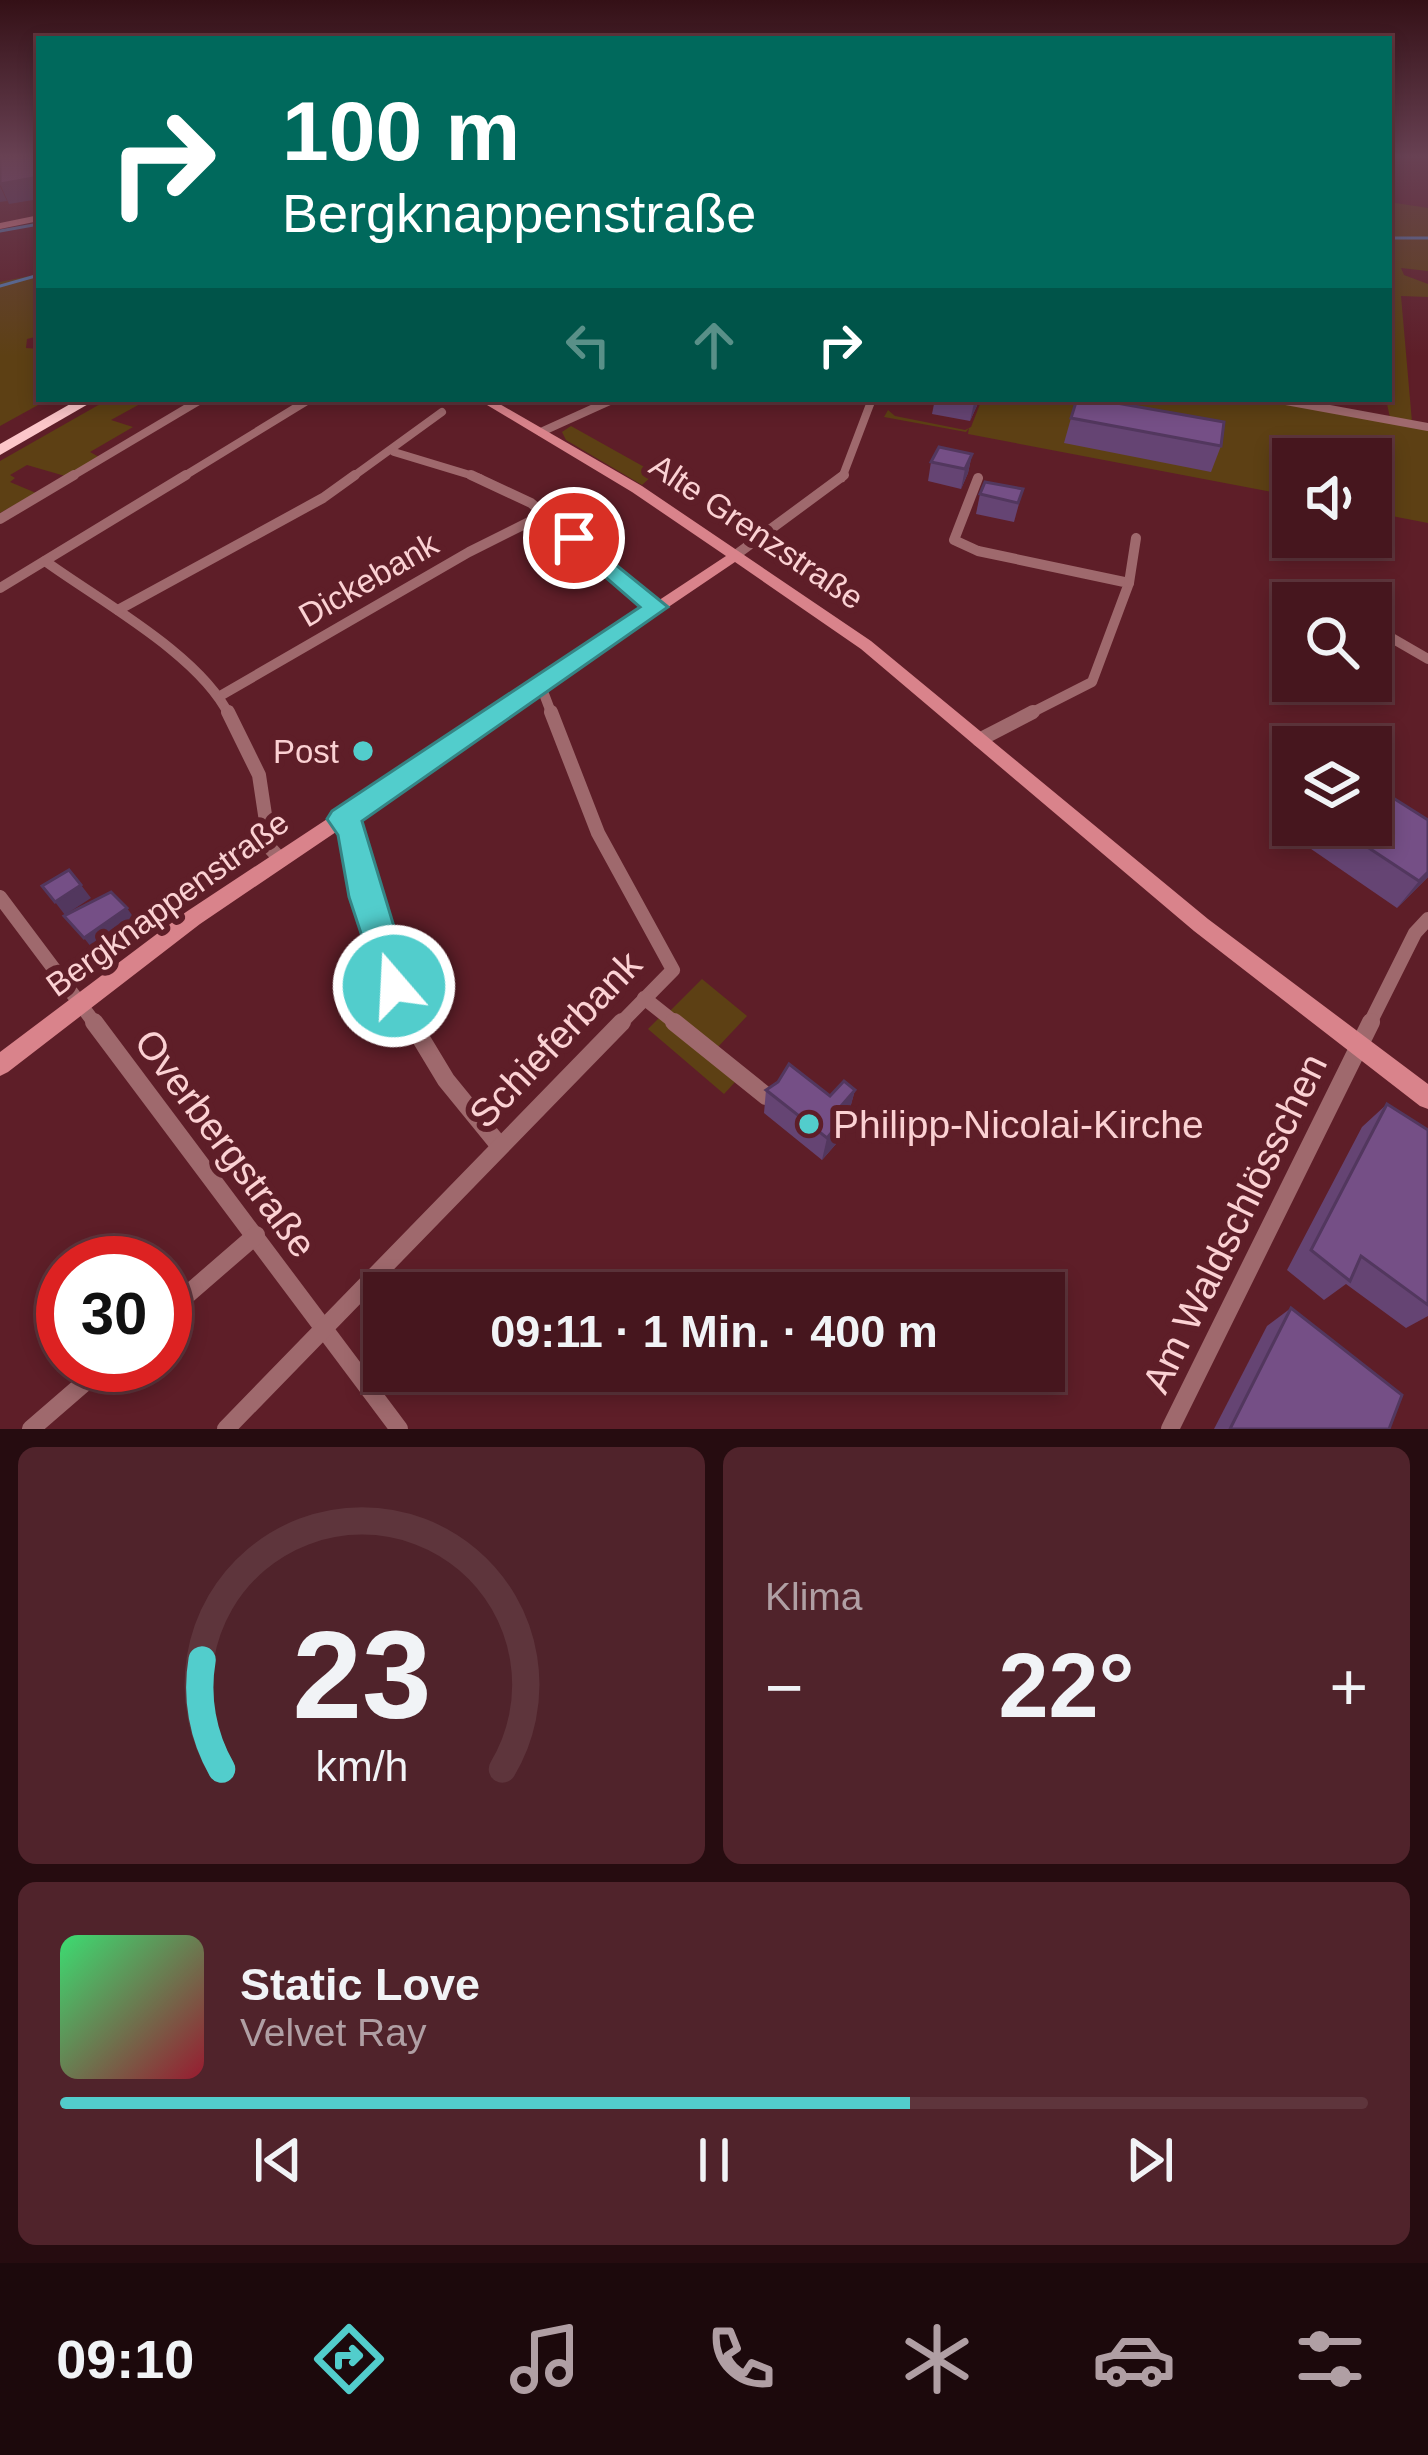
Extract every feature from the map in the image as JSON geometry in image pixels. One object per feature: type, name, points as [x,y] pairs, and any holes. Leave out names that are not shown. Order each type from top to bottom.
[{"type":"highway","points":[[0,436],[62,402]]},
{"type":"highway","points":[[0,450],[85,402]]},
{"type":"street","points":[[0,519],[197,402]]},
{"type":"street","points":[[0,588],[305,402]]},
{"type":"street","name":"Alte Grenzstraße","points":[[488,402],[637,490],[866,645],[1201,925],[1428,1097]]},
{"type":"street","points":[[541,432],[607,402]]},
{"type":"street","points":[[733,556],[842,479],[871,402]]},
{"type":"street","points":[[1291,402],[1428,427]]},
{"type":"street","points":[[118,610],[323,498],[394,452],[442,412]]},
{"type":"street","points":[[394,452],[478,477],[545,514],[656,607]]},
{"type":"street","points":[[978,478],[954,540],[978,551],[1129,583]]},
{"type":"street","name":"Dickebank","points":[[220,696],[469,552],[545,514]]},
{"type":"street","points":[[979,740],[1092,682],[1129,583],[1136,538]]},
{"type":"street","name":"Bergknappenstraße","points":[[0,1065],[193,918],[733,556]]},
{"type":"street","points":[[45,561],[118,610],[220,696],[259,775],[270,848],[280,860]]},
{"type":"street","points":[[1392,638],[1428,658]]},
{"type":"street","name":"Schieferbank","points":[[226,1429],[673,970],[598,833],[542,686]]},
{"type":"street","points":[[342,819],[352,831],[365,897],[406,1017],[440,1077],[499,1145]]},
{"type":"street","name":"Overbergstraße","points":[[0,897],[399,1429]]},
{"type":"street","points":[[1357,1046],[1415,933],[1428,919]]},
{"type":"street","points":[[644,998],[766,1096]]},
{"type":"street","name":"Am Waldschlösschen","points":[[1170,1429],[1357,1046]]},
{"type":"street","points":[[192,1290],[256,1235]]},
{"type":"street","points":[[31,1429],[74,1392]]},
{"type":"shaded area","points":[[1392,223],[1428,223],[1428,271],[1401,268],[1404,275],[1428,284],[1428,297],[1401,296],[1412,422],[1390,418]]},
{"type":"shaded area","points":[[36,275],[36,337],[27,339],[26,348],[36,349],[36,402],[44,402],[0,426],[0,282]]},
{"type":"shaded area","points":[[104,402],[144,402],[111,420],[133,427],[90,452],[99,457],[65,476],[27,465],[10,475],[15,478],[10,482],[36,493],[0,513],[0,461]]},
{"type":"shaded area","points":[[981,402],[1287,402],[1428,428],[1428,523],[1392,516],[1392,438],[1272,438],[1272,492],[968,434],[969,428]]},
{"type":"shaded area","points":[[888,410],[895,416],[969,428],[966,432],[884,417]]},
{"type":"shaded area","points":[[571,426],[655,473],[642,485],[566,440],[562,432]]},
{"type":"shaded area","points":[[702,979],[747,1016],[716,1049],[670,1011]]},
{"type":"shaded area","points":[[660,1017],[736,1081],[724,1094],[648,1029]]},
{"type":"building","points":[[1076,402],[1111,402],[1224,422],[1221,446],[1071,418]]},
{"type":"building","points":[[939,447],[972,454],[965,469],[931,462]]},
{"type":"building","points":[[985,482],[1023,489],[1018,503],[980,494]]},
{"type":"building","points":[[1392,797],[1428,820],[1428,872],[1419,881],[1366,846],[1392,846]]},
{"type":"building","points":[[69,870],[81,885],[55,902],[42,886]]},
{"type":"building","points":[[111,892],[127,908],[84,938],[64,916]]},
{"type":"building","points":[[789,1064],[830,1096],[844,1081],[855,1090],[841,1106],[847,1114],[827,1138],[766,1090],[778,1082]]},
{"type":"building","points":[[1387,1104],[1428,1130],[1428,1305],[1361,1256],[1350,1281],[1311,1250]]},
{"type":"building","points":[[1291,1308],[1402,1395],[1389,1429],[1230,1429]]},
{"type":"waterway","points":[[0,231],[36,225]]},
{"type":"waterway","points":[[1392,238],[1428,238]]},
{"type":"waterway","points":[[0,286],[36,276]]},
{"type":"place","name":"Post","points":[[363,751]]},
{"type":"place","name":"Philipp-Nicolai-Kirche","points":[[809,1124]]},
{"type":"route","points":[[394,986],[365,897],[352,831],[342,819],[656,607],[574,538]]}]
